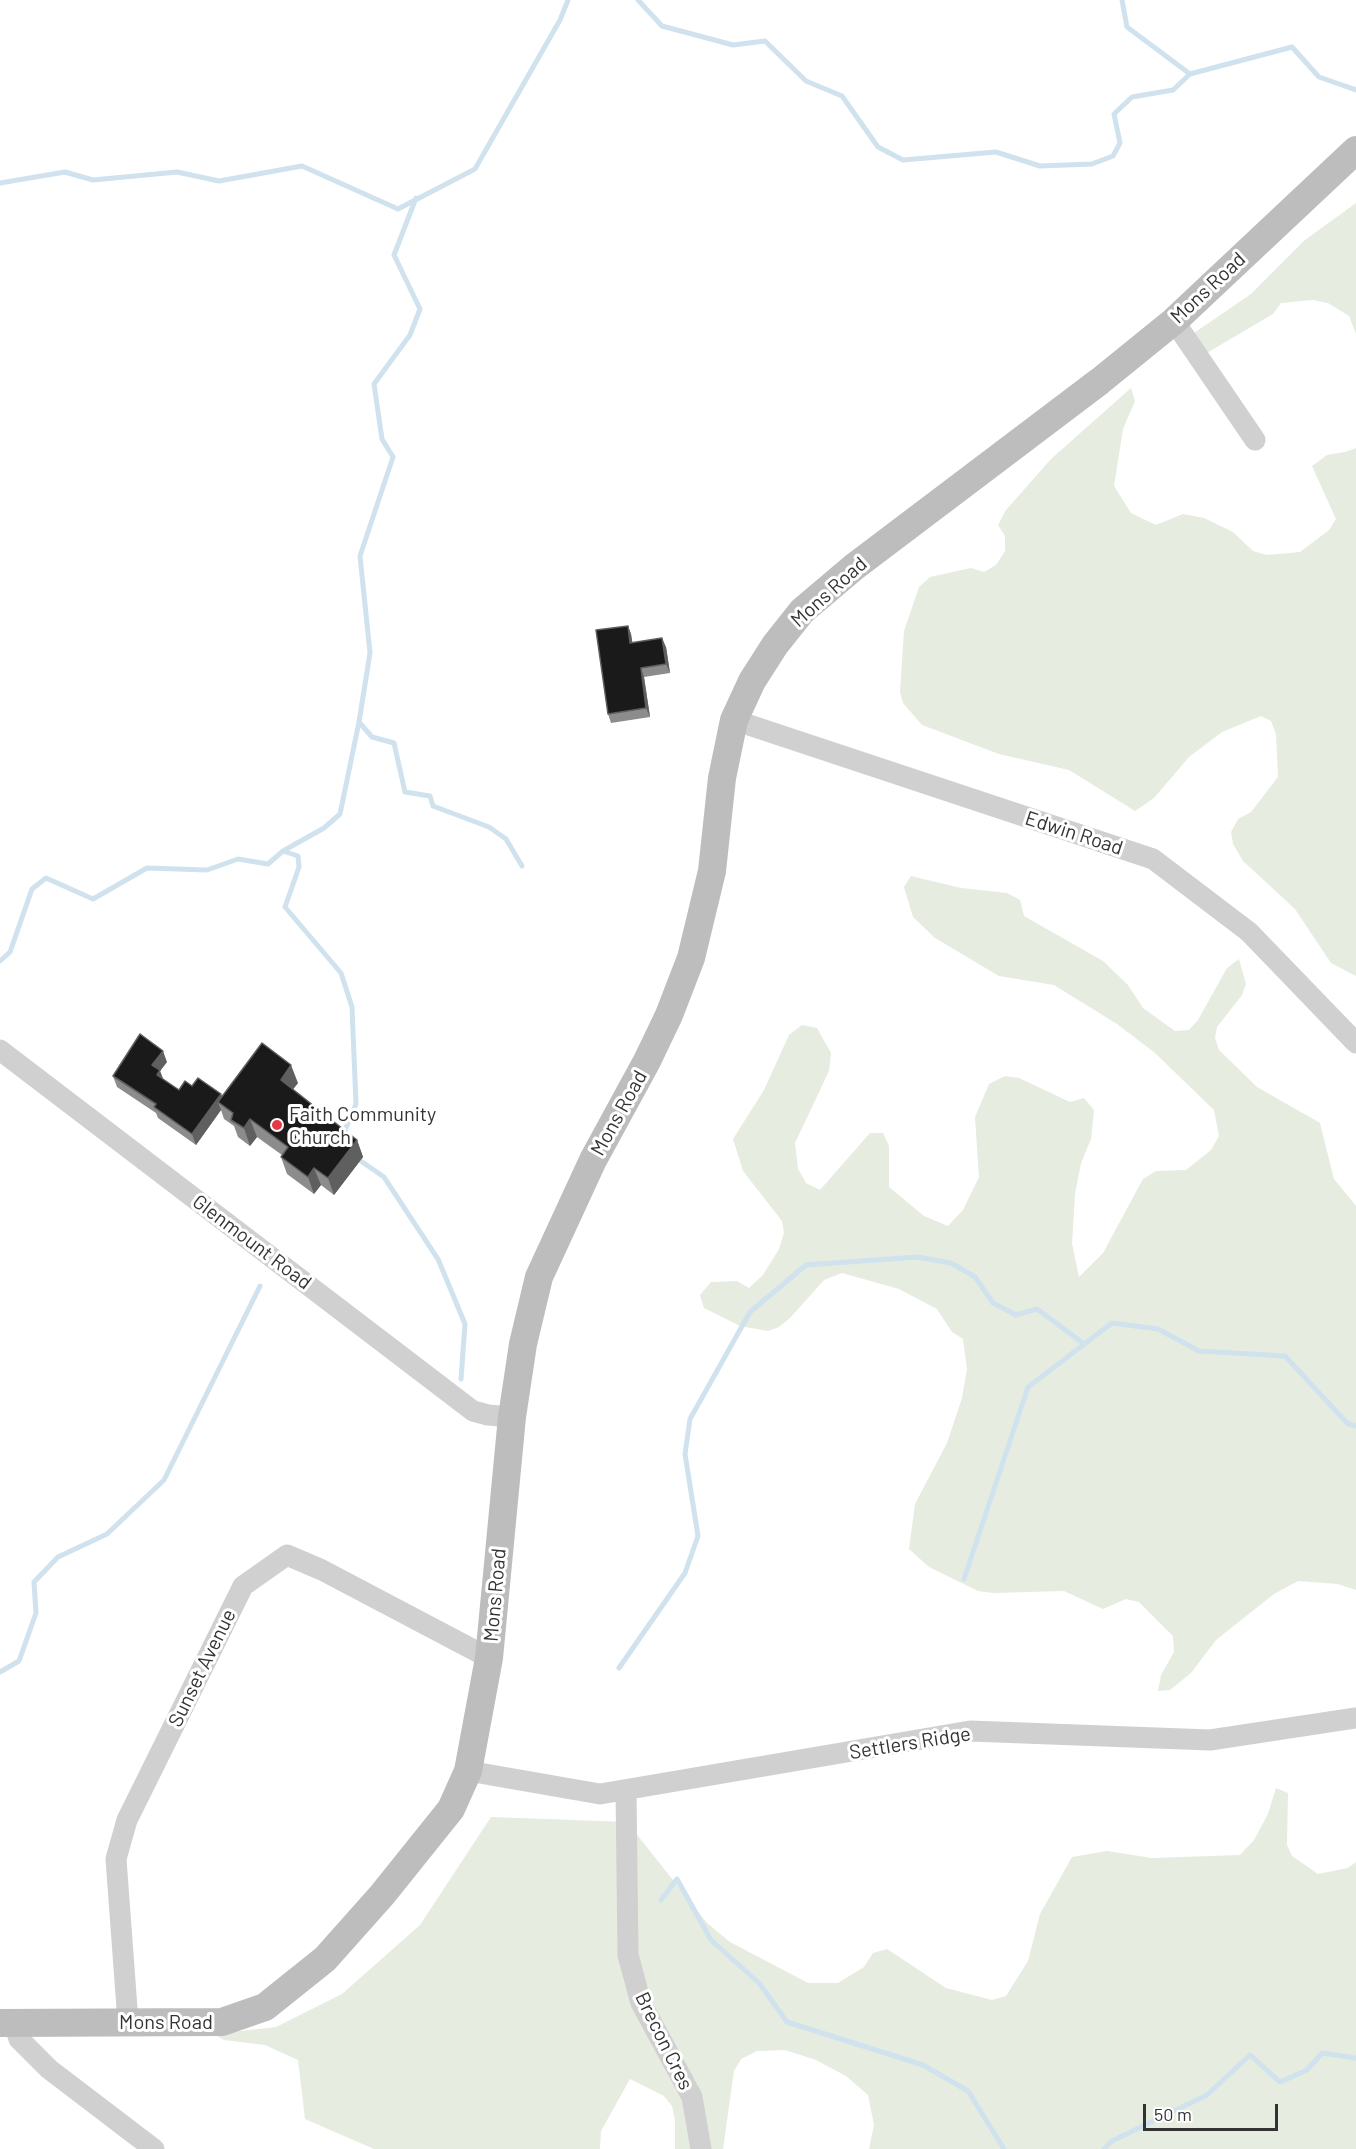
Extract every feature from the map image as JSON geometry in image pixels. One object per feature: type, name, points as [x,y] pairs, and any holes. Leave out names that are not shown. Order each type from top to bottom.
[{"type":"main road","name":"Mons Road","points":[[7,2023],[222,2022],[265,2007],[325,1959],[382,1894],[451,1809],[468,1771],[489,1658],[512,1417],[522,1344],[539,1277],[593,1160],[647,1061],[691,958],[712,871],[722,778],[734,720],[752,681],[775,645],[802,611],[854,567],[1100,381],[1174,321],[1356,150]]},
{"type":"street","points":[[1174,321],[1255,440]]},
{"type":"street","name":"Edwin Road","points":[[734,720],[1153,859],[1249,932],[1356,1043]]},
{"type":"street","name":"Glenmount Road","points":[[0,1050],[474,1411],[512,1417]]},
{"type":"street","name":"Sunset Avenue","points":[[128,2022],[116,1859],[127,1820],[243,1586],[287,1556],[322,1570],[489,1658]]},
{"type":"street","name":"Settlers Ridge","points":[[468,1771],[600,1794],[970,1731],[1210,1740],[1356,1718]]},
{"type":"street","name":"Brecon Cres","points":[[626,1790],[628,1955],[641,2003],[692,2097],[701,2149]]},
{"type":"street","points":[[7,2023],[18,2039],[49,2069],[154,2149]]},
{"type":"shaded area","points":[[1356,203],[1356,334],[1349,316],[1328,303],[1313,300],[1281,303],[1273,314],[1205,354],[1191,335],[1251,294],[1305,240]]},
{"type":"shaded area","points":[[1131,388],[1135,401],[1123,429],[1114,486],[1131,513],[1156,525],[1183,514],[1204,518],[1233,532],[1253,551],[1266,555],[1300,552],[1329,530],[1336,519],[1312,466],[1327,455],[1356,448],[1356,976],[1331,963],[1295,909],[1243,861],[1233,844],[1231,832],[1238,819],[1251,812],[1278,777],[1276,734],[1271,721],[1261,716],[1222,732],[1189,757],[1154,798],[1135,811],[1069,770],[999,754],[922,725],[903,703],[900,692],[904,631],[919,587],[930,577],[971,568],[984,572],[996,565],[1005,551],[1005,536],[998,525],[1006,510],[1051,459]]},
{"type":"shaded area","points":[[911,876],[961,888],[1007,893],[1020,900],[1024,916],[1103,961],[1128,985],[1143,1008],[1175,1031],[1189,1030],[1198,1020],[1227,968],[1239,959],[1246,984],[1242,995],[1217,1027],[1215,1038],[1219,1050],[1257,1087],[1320,1123],[1334,1179],[1356,1206],[1356,1590],[1338,1584],[1298,1581],[1274,1594],[1216,1640],[1191,1673],[1170,1690],[1158,1691],[1161,1675],[1174,1652],[1173,1636],[1139,1602],[1126,1599],[1103,1609],[1064,1591],[993,1593],[978,1591],[929,1567],[909,1549],[915,1504],[947,1443],[962,1398],[967,1369],[963,1339],[952,1332],[937,1309],[899,1289],[842,1273],[824,1280],[790,1318],[779,1327],[768,1331],[740,1326],[704,1308],[700,1295],[711,1282],[737,1281],[749,1288],[763,1275],[779,1249],[784,1233],[782,1221],[743,1171],[733,1139],[764,1090],[789,1035],[802,1025],[817,1028],[831,1053],[829,1071],[795,1143],[798,1169],[806,1183],[820,1190],[870,1133],[883,1133],[889,1146],[889,1187],[924,1216],[948,1226],[963,1210],[979,1177],[975,1117],[989,1084],[1005,1076],[1019,1078],[1070,1102],[1084,1098],[1094,1110],[1091,1139],[1081,1163],[1075,1194],[1072,1244],[1079,1277],[1103,1253],[1143,1179],[1156,1171],[1186,1170],[1211,1150],[1219,1136],[1214,1110],[1155,1053],[1117,1024],[1054,985],[999,976],[935,938],[913,917],[904,887]]},
{"type":"shaded area","points":[[1276,1788],[1288,1793],[1287,1845],[1292,1856],[1318,1874],[1348,1868],[1356,1862],[1356,2149],[869,2149],[874,2125],[868,2095],[846,2076],[816,2060],[785,2050],[757,2051],[741,2059],[734,2071],[723,2149],[675,2149],[675,2120],[672,2106],[664,2096],[630,2079],[601,2131],[600,2149],[374,2149],[305,2119],[298,2060],[265,2045],[224,2040],[214,2034],[276,2027],[342,1994],[420,1925],[491,1817],[627,1822],[707,1923],[730,1942],[808,1983],[838,1983],[864,1967],[873,1953],[887,1949],[946,1988],[992,2000],[1006,1996],[1028,1961],[1040,1914],[1072,1857],[1107,1851],[1152,1858],[1240,1855],[1254,1840],[1268,1814]]},
{"type":"building","points":[[628,626],[630,643],[662,638],[666,664],[641,668],[646,708],[608,714],[596,630]]},
{"type":"building","points":[[140,1034],[163,1051],[152,1065],[160,1070],[157,1075],[179,1090],[185,1081],[192,1086],[198,1078],[221,1094],[192,1134],[154,1107],[156,1104],[113,1076]]},
{"type":"building","name":"Faith Community Church","points":[[262,1043],[291,1065],[281,1080],[357,1140],[328,1178],[314,1168],[308,1177],[281,1157],[288,1147],[250,1119],[244,1128],[231,1120],[233,1113],[218,1102]]},
{"type":"waterway","points":[[0,183],[65,172],[93,180],[177,172],[219,181],[302,166],[398,209],[475,169],[560,20],[568,0]]},
{"type":"waterway","points":[[638,0],[662,26],[733,45],[765,41],[806,81],[842,96],[878,147],[903,160],[996,152],[1040,166],[1092,164],[1113,156],[1120,143],[1114,114],[1132,97],[1173,90],[1190,74],[1292,47],[1319,77],[1356,90]]},
{"type":"waterway","points":[[1122,0],[1127,27],[1190,74]]},
{"type":"waterway","points":[[0,961],[10,952],[32,889],[46,878],[93,899],[147,868],[207,870],[238,859],[268,864],[283,851],[324,828],[340,814],[359,722],[370,653],[360,556],[393,457],[382,439],[374,384],[410,335],[420,309],[394,255],[416,198]]},
{"type":"waterway","points":[[359,722],[372,737],[394,743],[405,792],[430,796],[433,806],[489,827],[506,839],[522,866]]},
{"type":"waterway","points":[[283,851],[298,856],[299,867],[285,907],[341,973],[352,1007],[356,1104],[343,1135]]},
{"type":"waterway","points":[[355,1157],[384,1177],[438,1259],[465,1324],[461,1379]]},
{"type":"waterway","points":[[619,1668],[685,1573],[698,1536],[685,1454],[690,1419],[750,1312],[806,1265],[917,1257],[951,1263],[975,1277],[993,1303],[1016,1315],[1037,1309],[1083,1343]]},
{"type":"waterway","points":[[0,1672],[19,1661],[36,1613],[34,1582],[58,1557],[107,1534],[164,1480],[260,1286]]},
{"type":"waterway","points":[[964,1579],[1028,1387],[1112,1323],[1158,1329],[1199,1351],[1285,1356],[1348,1424],[1356,1426]]},
{"type":"waterway","points":[[661,1900],[677,1879],[711,1940],[759,1983],[787,2022],[923,2065],[968,2091],[1004,2149]]},
{"type":"waterway","points":[[1104,2149],[1112,2141],[1207,2095],[1250,2055],[1280,2082],[1307,2070],[1322,2053],[1356,2058]]},
{"type":"place","name":"Faith Community Church","points":[[277,1125]]}]
